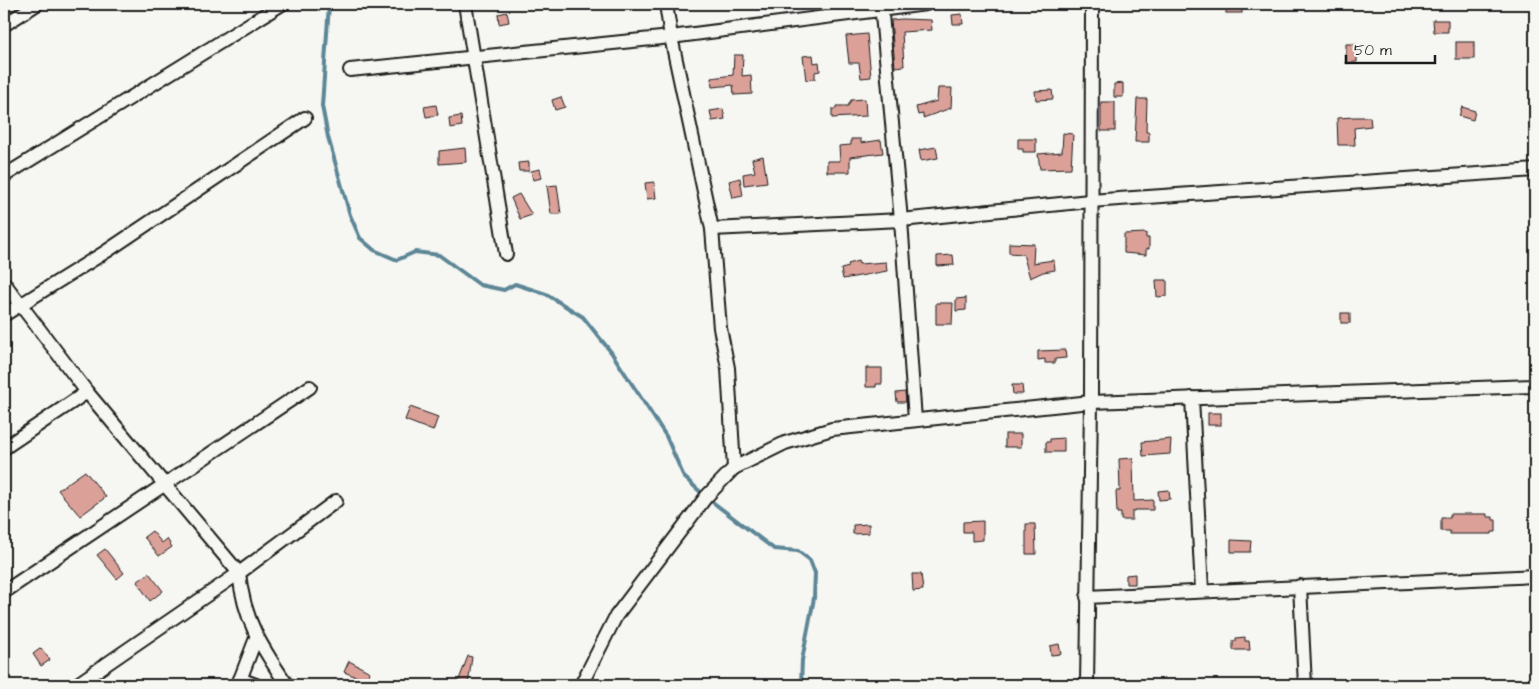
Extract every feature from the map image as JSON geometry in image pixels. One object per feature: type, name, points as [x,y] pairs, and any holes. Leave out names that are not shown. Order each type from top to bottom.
[{"type":"street","points":[[4,26],[37,4]]},
{"type":"street","points":[[4,176],[282,4]]},
{"type":"street","points":[[464,4],[506,254]]},
{"type":"street","points":[[666,4],[712,229],[720,328],[728,368],[734,468]]},
{"type":"street","points":[[350,70],[474,59],[672,37],[882,7],[926,4]]},
{"type":"street","points":[[1087,685],[1091,402],[1090,201],[1092,4]]},
{"type":"street","points":[[882,7],[901,220],[915,420]]},
{"type":"street","points":[[4,315],[107,251],[305,118]]},
{"type":"street","points":[[712,229],[901,220],[1090,201],[1535,170]]},
{"type":"street","points":[[4,283],[87,392],[239,573],[242,600],[256,638],[287,685]]},
{"type":"street","points":[[581,685],[616,616],[706,496],[734,468],[785,443],[832,429],[1091,402],[1535,386]]},
{"type":"street","points":[[4,592],[310,387]]},
{"type":"street","points":[[4,448],[87,392]]},
{"type":"street","points":[[1192,398],[1202,590]]},
{"type":"street","points":[[76,685],[239,573],[336,501]]},
{"type":"street","points":[[1088,597],[1202,590],[1535,576]]},
{"type":"street","points":[[1300,586],[1305,685]]},
{"type":"street","points":[[256,638],[239,682],[256,685]]},
{"type":"building","points":[[1226,4],[1242,4],[1242,13],[1226,13]]},
{"type":"building","points":[[507,12],[509,22],[499,24],[498,14]]},
{"type":"building","points":[[962,14],[963,24],[953,24],[952,15]]},
{"type":"building","points":[[891,20],[931,20],[932,30],[902,32],[904,66],[895,67]]},
{"type":"building","points":[[1433,20],[1448,20],[1448,32],[1434,32]]},
{"type":"building","points":[[867,34],[871,77],[861,78],[859,63],[849,63],[846,36]]},
{"type":"building","points":[[1456,42],[1474,42],[1474,59],[1456,59]]},
{"type":"building","points":[[1346,44],[1357,44],[1357,62],[1346,63]]},
{"type":"building","points":[[734,55],[743,55],[742,76],[751,75],[752,94],[734,95],[733,85],[712,87],[711,78],[733,75]]},
{"type":"building","points":[[813,55],[814,63],[819,62],[820,71],[815,72],[815,79],[806,80],[803,56]]},
{"type":"building","points":[[1123,83],[1123,97],[1114,97],[1114,84]]},
{"type":"building","points":[[938,88],[952,88],[951,108],[923,118],[923,114],[918,115],[916,107],[937,101]]},
{"type":"building","points":[[1052,90],[1053,99],[1036,100],[1035,91]]},
{"type":"building","points":[[561,97],[565,107],[555,110],[552,100]]},
{"type":"building","points":[[865,99],[866,116],[832,118],[832,109],[836,109],[836,106],[848,106],[851,100]]},
{"type":"building","points":[[1137,99],[1147,99],[1146,132],[1149,132],[1149,142],[1135,142]]},
{"type":"building","points":[[1101,102],[1115,102],[1115,131],[1101,131]]},
{"type":"building","points":[[436,105],[438,115],[426,117],[424,107]]},
{"type":"building","points":[[1462,107],[1475,111],[1473,120],[1459,116]]},
{"type":"building","points":[[723,109],[725,119],[712,121],[710,111]]},
{"type":"building","points":[[461,116],[462,126],[450,128],[449,118]]},
{"type":"building","points":[[1370,117],[1371,126],[1354,128],[1355,145],[1338,145],[1337,118]]},
{"type":"building","points":[[1063,133],[1073,134],[1071,168],[1040,169],[1038,154],[1062,152]]},
{"type":"building","points":[[851,139],[861,139],[861,143],[881,140],[883,153],[850,157],[850,172],[827,172],[827,161],[840,161],[839,146],[851,145]]},
{"type":"building","points":[[1018,139],[1036,139],[1036,152],[1023,152],[1023,149],[1018,149]]},
{"type":"building","points":[[936,147],[938,158],[921,161],[919,150]]},
{"type":"building","points":[[465,148],[466,162],[439,164],[439,151]]},
{"type":"building","points":[[763,156],[767,182],[744,185],[743,174],[755,172],[752,159]]},
{"type":"building","points":[[529,162],[529,171],[519,171],[518,163]]},
{"type":"building","points":[[540,169],[542,178],[533,180],[531,171]]},
{"type":"building","points":[[740,178],[743,196],[733,198],[729,181]]},
{"type":"building","points":[[654,182],[656,198],[647,199],[645,183]]},
{"type":"building","points":[[557,185],[561,214],[551,214],[547,186]]},
{"type":"building","points":[[519,194],[532,215],[520,219],[511,198]]},
{"type":"building","points":[[1146,233],[1146,238],[1149,238],[1149,249],[1146,249],[1146,255],[1124,253],[1124,234]]},
{"type":"building","points":[[1009,243],[1034,244],[1033,263],[1054,260],[1055,270],[1043,272],[1030,278],[1023,254],[1009,253]]},
{"type":"building","points":[[953,255],[954,265],[937,266],[937,256]]},
{"type":"building","points":[[858,261],[859,264],[886,262],[887,271],[843,279],[841,269],[849,267],[848,264]]},
{"type":"building","points":[[1156,280],[1167,280],[1167,296],[1157,297]]},
{"type":"building","points":[[966,298],[966,310],[956,311],[956,299]]},
{"type":"building","points":[[936,303],[953,303],[952,324],[936,324]]},
{"type":"building","points":[[1341,313],[1350,313],[1350,323],[1341,323]]},
{"type":"building","points":[[1065,350],[1066,358],[1055,359],[1055,363],[1045,363],[1045,359],[1038,360],[1038,351]]},
{"type":"building","points":[[866,368],[882,368],[882,384],[876,384],[876,387],[866,387]]},
{"type":"building","points":[[1012,385],[1022,385],[1023,394],[1013,394]]},
{"type":"building","points":[[905,392],[906,402],[897,402],[896,393]]},
{"type":"building","points":[[410,407],[438,417],[433,431],[405,420]]},
{"type":"building","points":[[1208,413],[1221,413],[1221,425],[1208,425]]},
{"type":"building","points":[[1005,434],[1021,434],[1021,447],[1005,447]]},
{"type":"building","points":[[1064,438],[1064,452],[1046,452],[1046,442],[1050,442],[1050,439]]},
{"type":"building","points":[[1171,439],[1170,454],[1143,456],[1142,442]]},
{"type":"building","points":[[1133,458],[1134,501],[1153,500],[1153,510],[1135,510],[1132,512],[1132,520],[1121,520],[1121,513],[1117,513],[1116,491],[1120,491],[1119,459]]},
{"type":"building","points":[[85,471],[106,497],[80,516],[58,490]]},
{"type":"building","points":[[1169,490],[1170,499],[1159,500],[1158,491]]},
{"type":"building","points":[[1450,514],[1487,514],[1487,517],[1493,517],[1493,520],[1496,520],[1496,532],[1492,532],[1492,534],[1450,534],[1450,531],[1441,531],[1441,518],[1450,518]]},
{"type":"building","points":[[983,521],[983,540],[972,541],[972,532],[963,532],[963,522]]},
{"type":"building","points":[[869,524],[869,533],[853,534],[853,525]]},
{"type":"building","points":[[1026,524],[1035,524],[1036,554],[1026,554]]},
{"type":"building","points":[[152,531],[162,543],[167,539],[172,547],[159,556],[144,537]]},
{"type":"building","points":[[1231,540],[1251,541],[1250,552],[1231,552]]},
{"type":"building","points":[[105,549],[124,573],[117,579],[97,555]]},
{"type":"building","points":[[149,573],[163,591],[150,601],[137,582]]},
{"type":"building","points":[[912,574],[921,574],[923,590],[913,591]]},
{"type":"building","points":[[1135,574],[1135,584],[1126,584],[1126,575]]},
{"type":"building","points":[[1245,637],[1245,641],[1249,641],[1250,650],[1233,650],[1233,641],[1236,641],[1236,638]]},
{"type":"building","points":[[1059,644],[1061,654],[1051,655],[1050,646]]},
{"type":"building","points":[[41,648],[50,660],[41,666],[33,654]]},
{"type":"building","points":[[468,656],[472,657],[468,685],[457,685]]},
{"type":"building","points":[[349,661],[370,672],[367,681],[344,672]]},
{"type":"waterway","points":[[329,4],[322,106],[328,137],[350,215],[360,238],[374,250],[397,260],[415,252],[439,255],[480,285],[504,290],[515,284],[546,294],[583,317],[611,352],[666,436],[684,477],[706,497],[774,549],[798,551],[810,560],[815,573],[814,598],[802,660],[801,685]]}]
